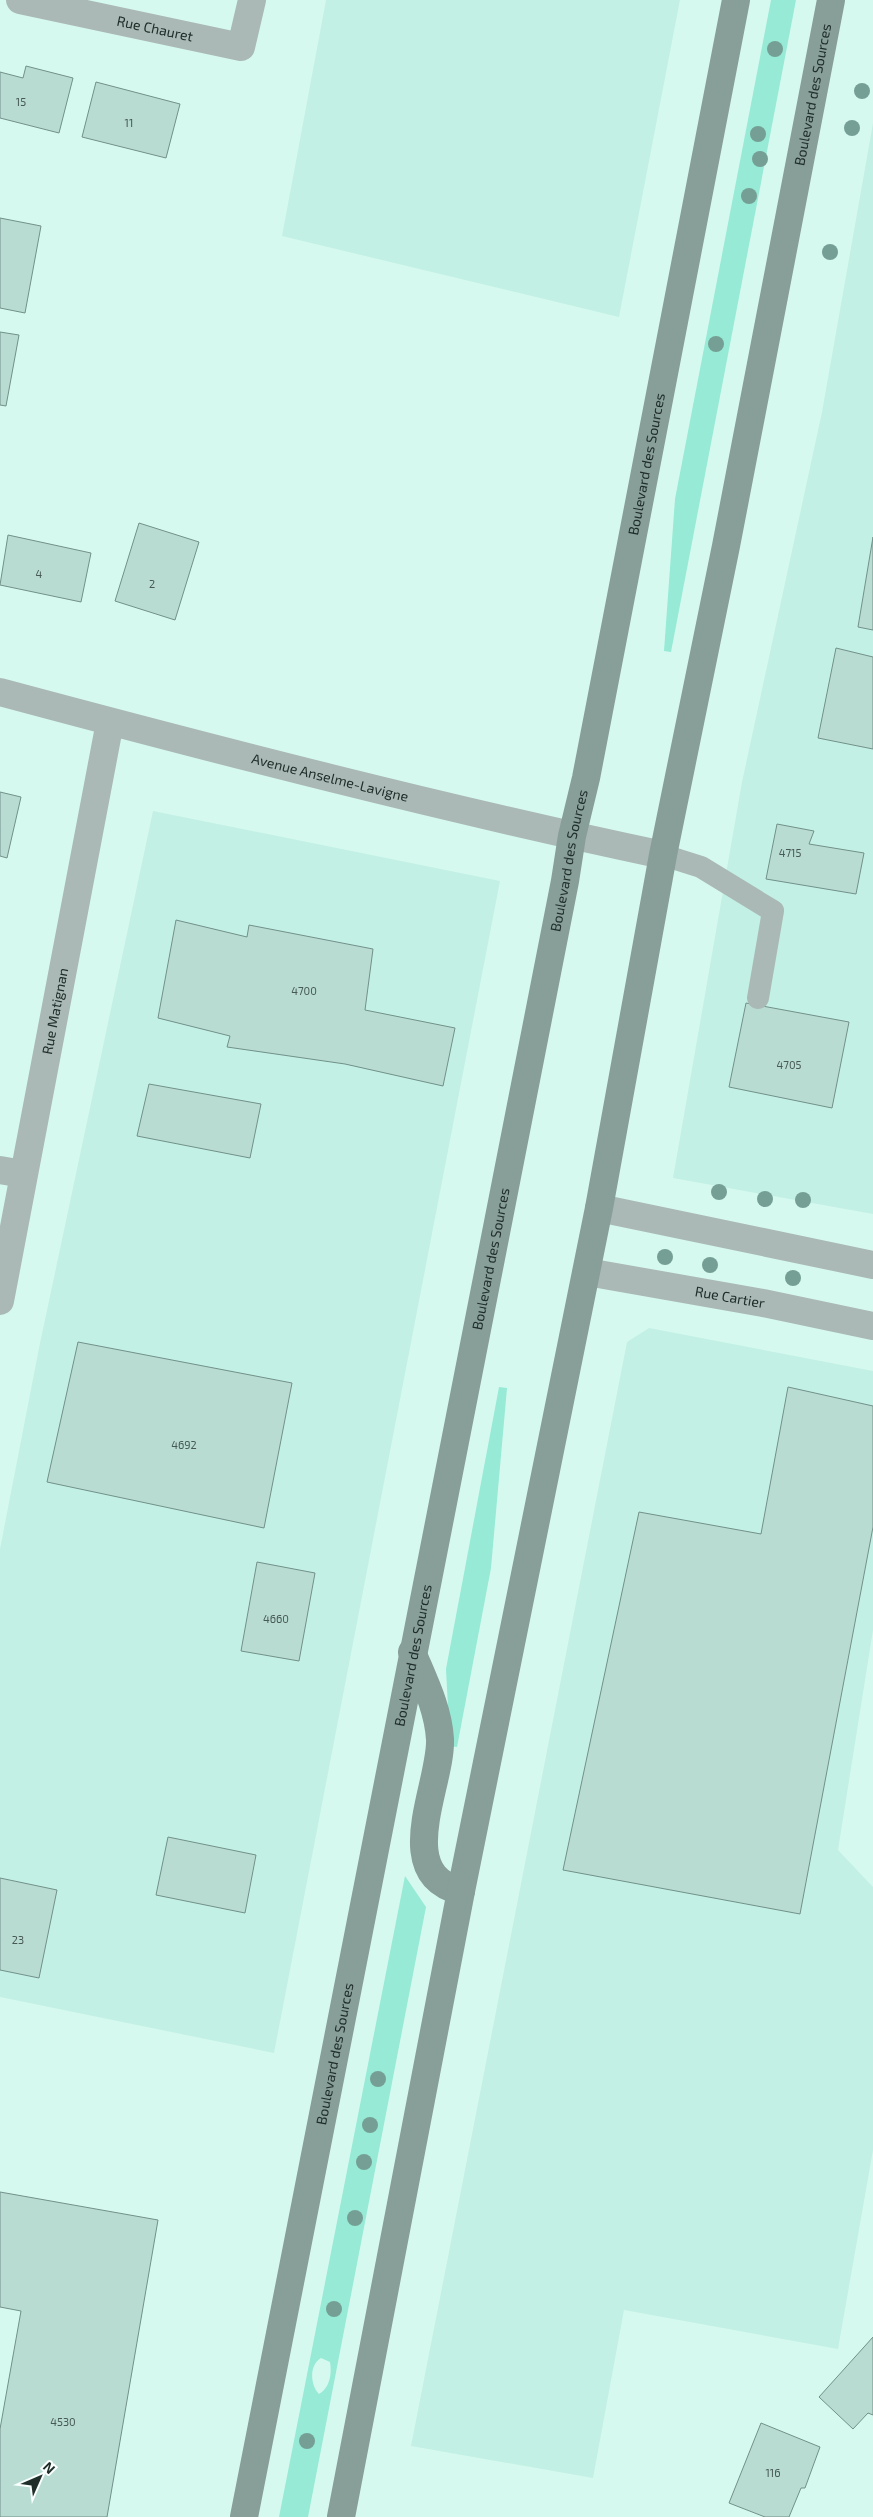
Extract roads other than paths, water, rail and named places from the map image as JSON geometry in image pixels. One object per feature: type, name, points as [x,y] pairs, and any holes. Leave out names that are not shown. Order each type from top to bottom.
[{"type":"main road","name":"Boulevard des Sources","points":[[244,2517],[321,2129],[412,1652],[565,881],[572,836],[586,778],[736,0]]},
{"type":"main road","name":"Boulevard des Sources","points":[[341,2517],[461,1891],[587,1272],[663,855],[726,546],[831,0]]},
{"type":"main road","points":[[412,1652],[432,1699],[440,1743],[427,1810],[424,1847],[426,1859],[428,1868],[442,1882],[461,1891]]},
{"type":"street","name":"Rue Chauret","points":[[20,0],[242,47],[252,0]]},
{"type":"street","name":"Avenue Anselme-Lavigne","points":[[0,692],[110,722],[572,836],[663,855]]},
{"type":"street","name":"Rue Matignan","points":[[0,1301],[11,1172],[110,722]]},
{"type":"street","points":[[599,1208],[873,1265]]},
{"type":"street","name":"Rue Cartier","points":[[587,1272],[763,1303],[873,1326]]},
{"type":"lane","points":[[663,855],[701,867],[773,911],[758,998]]}]
